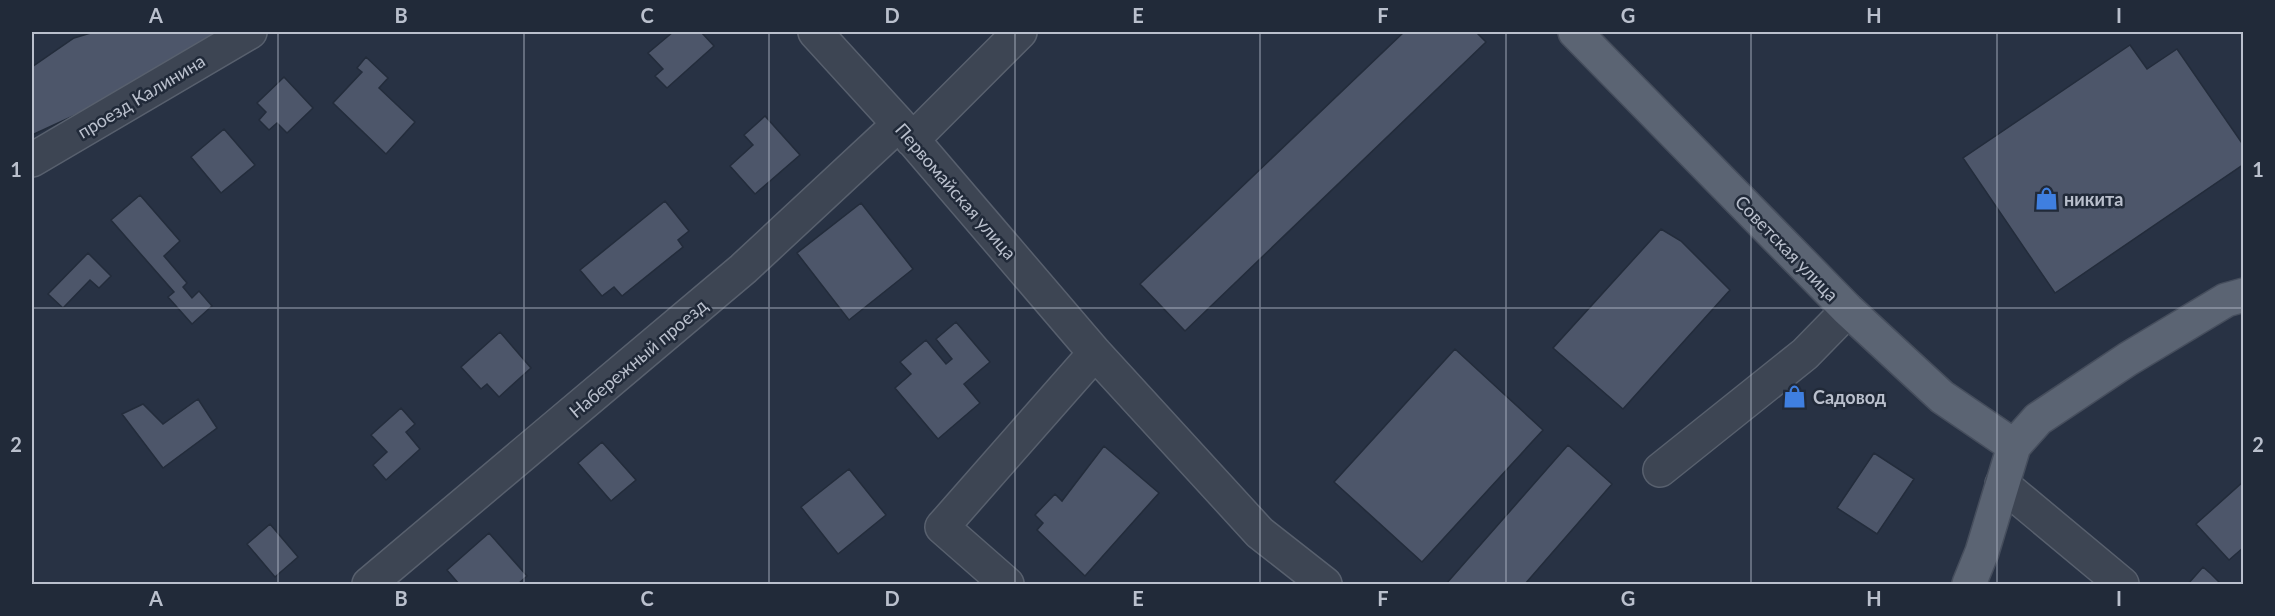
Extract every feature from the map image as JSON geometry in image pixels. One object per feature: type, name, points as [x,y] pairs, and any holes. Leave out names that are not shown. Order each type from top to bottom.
[{"type":"main road","name":"Советская улица","points":[[1575,32],[1848,310],[1942,398],[2013,446]]},
{"type":"main road","points":[[1969,585],[1982,552],[2013,446],[2038,419],[2128,359],[2226,300],[2244,295]]},
{"type":"street","name":"проезд Калинина","points":[[32,160],[250,32]]},
{"type":"street","name":"Первомайская улица","points":[[815,32],[906,132],[1095,353],[1260,533],[1325,585]]},
{"type":"street","name":"Набережный проезд","points":[[369,585],[906,132],[1020,32]]},
{"type":"street","points":[[1660,470],[1805,354],[1848,310]]},
{"type":"street","points":[[1007,585],[942,527],[1095,353]]},
{"type":"street","points":[[2002,484],[2122,585]]},
{"type":"building","points":[[94,32],[229,32],[95,106],[32,135],[32,67],[74,38]]},
{"type":"building","points":[[673,32],[701,32],[714,46],[667,88],[655,76],[663,69],[648,53]]},
{"type":"building","points":[[1404,32],[1476,32],[1486,42],[1185,331],[1140,284]]},
{"type":"building","points":[[2130,45],[2147,69],[2177,49],[2244,146],[2244,164],[2055,293],[1963,158]]},
{"type":"building","points":[[366,57],[388,78],[379,88],[415,122],[386,154],[333,103],[362,72],[357,68]]},
{"type":"building","points":[[284,77],[313,108],[287,133],[277,123],[269,130],[259,120],[266,112],[257,103]]},
{"type":"building","points":[[765,116],[800,155],[755,194],[730,166],[753,145],[744,135]]},
{"type":"building","points":[[224,129],[255,165],[221,193],[191,157]]},
{"type":"building","points":[[140,195],[180,241],[164,256],[187,283],[183,287],[192,298],[199,291],[212,306],[192,324],[168,297],[174,292],[111,220]]},
{"type":"building","points":[[665,201],[689,231],[678,240],[683,247],[622,296],[614,287],[602,296],[580,270]]},
{"type":"building","points":[[861,203],[913,269],[849,320],[797,253]]},
{"type":"building","points":[[1661,229],[1681,241],[1730,290],[1623,409],[1553,348]]},
{"type":"building","points":[[88,253],[111,276],[99,288],[90,280],[63,308],[48,294]]},
{"type":"building","points":[[956,322],[990,362],[964,384],[980,403],[938,439],[895,388],[911,374],[900,362],[926,340],[946,364],[952,359],[936,339]]},
{"type":"building","points":[[500,332],[531,368],[499,397],[487,384],[481,389],[461,367]]},
{"type":"building","points":[[1455,349],[1543,430],[1422,562],[1334,482]]},
{"type":"building","points":[[198,399],[217,428],[163,468],[122,414],[143,404],[163,424]]},
{"type":"building","points":[[401,408],[415,424],[406,432],[420,449],[386,480],[373,465],[387,452],[371,435]]},
{"type":"building","points":[[602,442],[636,480],[611,501],[578,463]]},
{"type":"building","points":[[1568,445],[1612,484],[1525,584],[1446,584]]},
{"type":"building","points":[[1104,446],[1159,493],[1085,576],[1037,530],[1043,523],[1035,515],[1055,494],[1062,501]]},
{"type":"building","points":[[1874,453],[1914,479],[1877,534],[1837,508]]},
{"type":"building","points":[[849,469],[886,515],[838,554],[801,507]]},
{"type":"building","points":[[2244,481],[2244,547],[2229,560],[2196,524]]},
{"type":"building","points":[[270,524],[298,557],[275,577],[247,544]]},
{"type":"building","points":[[489,533],[527,576],[518,584],[459,584],[447,570]]},
{"type":"building","points":[[2203,567],[2211,574],[2221,584],[2188,584]]},
{"type":"place","name":"никита","points":[[2046,199]]},
{"type":"place","name":"Садовод","points":[[1795,397]]}]
